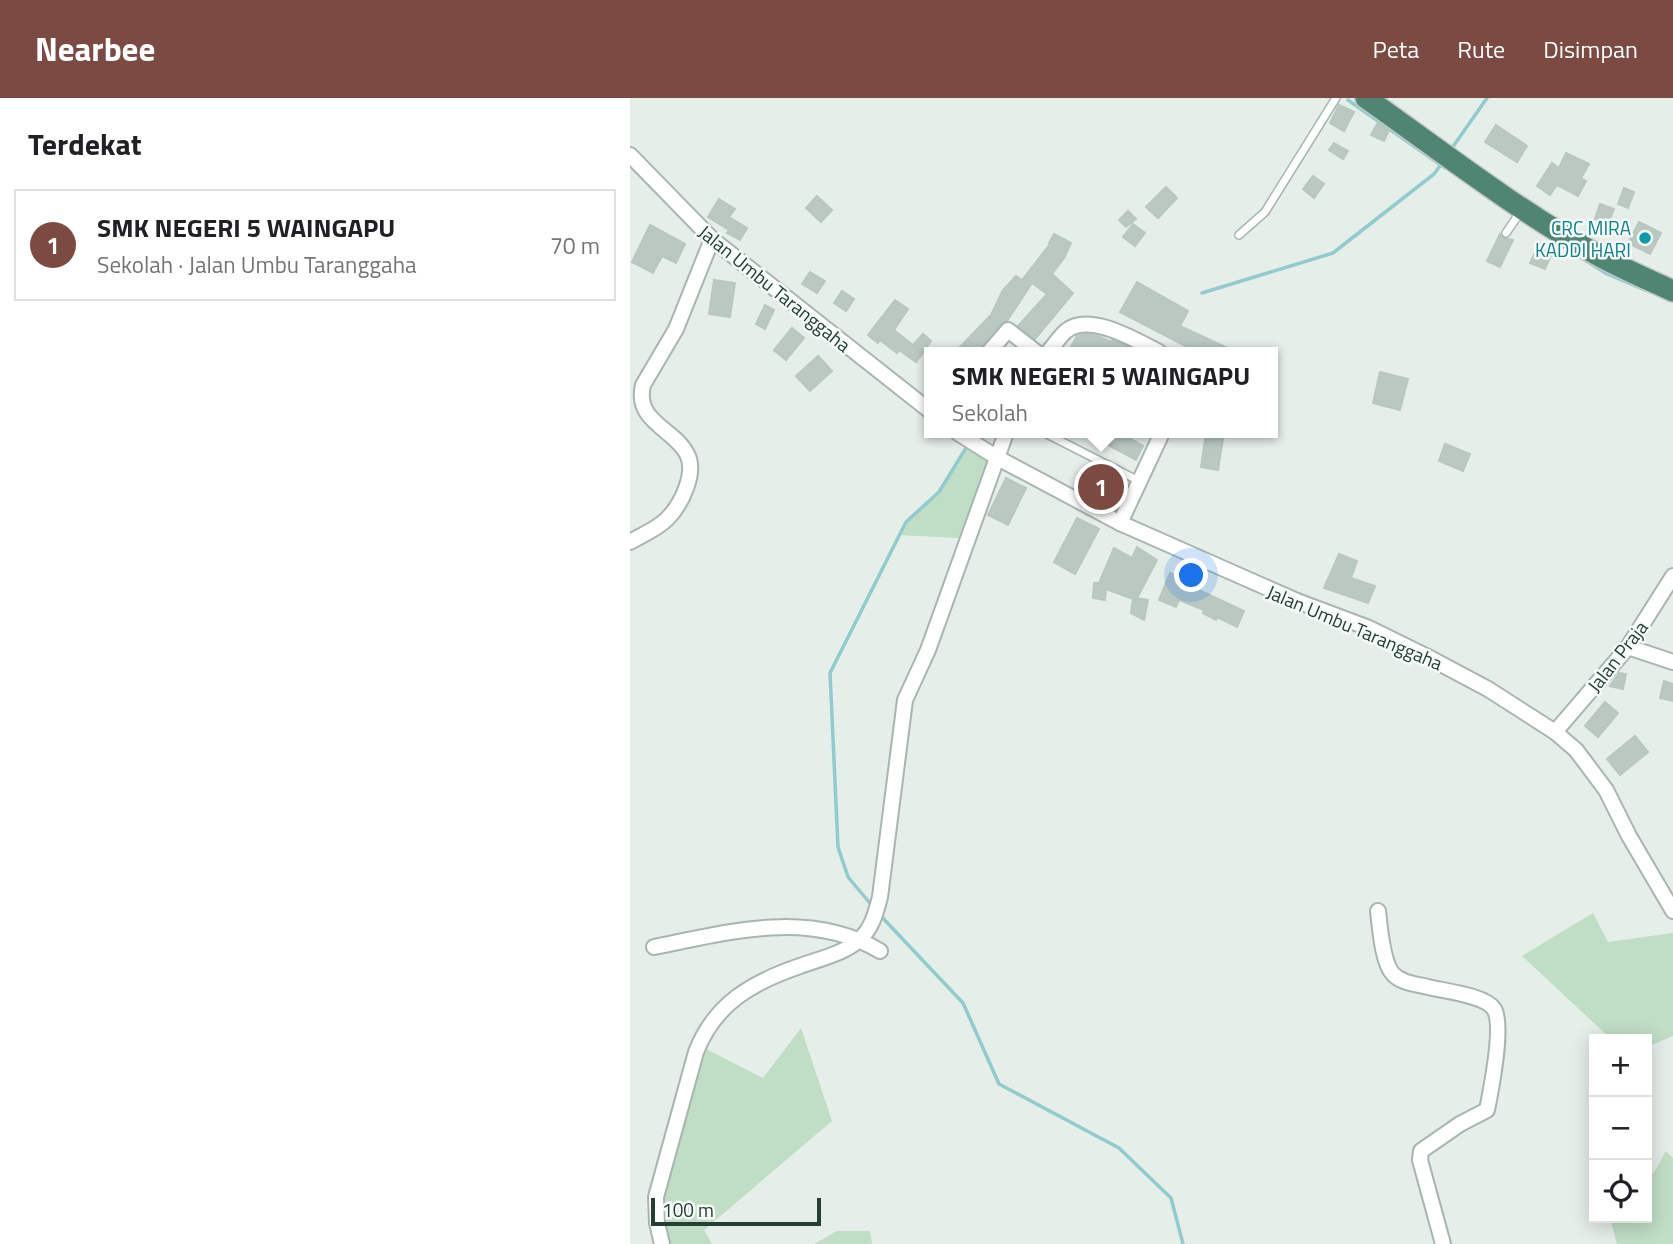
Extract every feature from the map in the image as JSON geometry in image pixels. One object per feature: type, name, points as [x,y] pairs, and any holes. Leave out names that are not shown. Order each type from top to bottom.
[{"type":"highway","points":[[1366,98],[1447,156],[1519,214],[1594,254],[1673,291]]},
{"type":"street","name":"Jalan Umbu Taranggaha","points":[[630,155],[712,239],[924,407]]},
{"type":"street","points":[[630,542],[666,520],[676,507],[688,480],[690,463],[686,452],[656,424],[645,408],[641,395],[643,385],[676,329],[712,239]]},
{"type":"street","points":[[1052,347],[1066,332],[1084,323],[1096,324],[1148,347]]},
{"type":"street","points":[[993,347],[1008,330],[1030,347]]},
{"type":"street","name":"Jalan Umbu Taranggaha","points":[[966,438],[996,457],[1120,523],[1297,601],[1368,628],[1426,656],[1488,689],[1555,732],[1576,750],[1606,790],[1629,836],[1673,911]]},
{"type":"street","points":[[662,1244],[657,1223],[656,1197],[704,1032],[720,1013],[750,986],[830,955],[860,940],[874,918],[880,897],[905,700],[929,650],[1004,438]]},
{"type":"street","points":[[1120,523],[1160,438]]},
{"type":"street","name":"Jalan Praja","points":[[1555,732],[1628,647],[1673,576]]},
{"type":"street","points":[[1628,647],[1673,662]]},
{"type":"street","points":[[1378,911],[1386,961],[1392,973],[1408,983],[1479,999],[1493,1009],[1497,1019],[1496,1059],[1487,1110],[1460,1124],[1421,1151],[1420,1160],[1443,1244]]},
{"type":"street","points":[[654,947],[777,925],[817,929],[860,940],[880,951]]},
{"type":"lane","points":[[1239,235],[1265,212],[1336,98]]},
{"type":"lane","points":[[1506,233],[1519,214]]},
{"type":"lane","points":[[1055,438],[1139,481]]},
{"type":"shaded area","points":[[1092,470],[1121,486],[1111,504],[1081,488]]},
{"type":"green space","points":[[969,441],[995,456],[959,538],[899,535],[906,522],[939,492]]},
{"type":"green space","points":[[1593,913],[1608,942],[1673,933],[1673,1036],[1652,1045],[1652,1034],[1606,1034],[1522,956]]},
{"type":"green space","points":[[801,1028],[832,1121],[704,1230],[712,1244],[667,1244],[659,1201],[702,1047],[763,1078]]},
{"type":"green space","points":[[1666,1151],[1673,1158],[1673,1244],[1617,1244],[1611,1223],[1652,1223],[1653,1174]]},
{"type":"green space","points":[[837,1231],[870,1231],[872,1244],[814,1244]]},
{"type":"building","points":[[1339,105],[1354,112],[1344,131],[1330,123]]},
{"type":"building","points":[[1377,124],[1389,130],[1384,141],[1371,135]]},
{"type":"building","points":[[1496,125],[1527,146],[1517,162],[1485,142]]},
{"type":"building","points":[[1334,143],[1348,151],[1343,159],[1329,150]]},
{"type":"building","points":[[1566,153],[1589,164],[1581,178],[1586,181],[1578,196],[1557,185],[1550,195],[1537,186],[1552,163],[1559,168]]},
{"type":"building","points":[[1313,176],[1324,184],[1314,198],[1303,189]]},
{"type":"building","points":[[1166,187],[1177,198],[1158,218],[1146,207]]},
{"type":"building","points":[[1624,188],[1634,192],[1628,208],[1618,204]]},
{"type":"building","points":[[817,196],[832,210],[821,222],[806,208]]},
{"type":"building","points":[[719,199],[735,209],[729,217],[747,228],[740,240],[708,217]]},
{"type":"building","points":[[1600,204],[1614,209],[1608,224],[1595,219]]},
{"type":"building","points":[[1128,211],[1136,219],[1126,227],[1119,220]]},
{"type":"building","name":"CRC MIRA KADDI HARI","points":[[1639,222],[1661,233],[1650,254],[1628,243]]},
{"type":"building","points":[[1133,224],[1145,233],[1135,246],[1123,237]]},
{"type":"building","points":[[650,225],[685,244],[676,263],[662,256],[653,273],[632,262]]},
{"type":"building","points":[[1054,234],[1071,243],[1052,274],[1073,293],[1035,339],[1018,326],[1047,294],[1032,283],[1007,321],[1001,324],[981,347],[960,347],[991,315],[1003,290],[1016,276],[1022,280]]},
{"type":"building","points":[[1500,234],[1503,238],[1513,240],[1500,267],[1487,261]]},
{"type":"building","points":[[1538,247],[1552,253],[1545,269],[1530,263]]},
{"type":"building","points":[[810,272],[825,281],[817,293],[802,284]]},
{"type":"building","points":[[714,280],[735,283],[730,317],[709,314]]},
{"type":"building","points":[[1137,282],[1188,311],[1180,326],[1225,347],[1187,347],[1120,312]]},
{"type":"building","points":[[842,291],[854,299],[846,311],[834,303]]},
{"type":"building","points":[[895,300],[908,309],[894,330],[913,345],[923,334],[931,341],[924,347],[916,362],[899,350],[897,353],[868,335]]},
{"type":"building","points":[[765,305],[774,310],[765,329],[756,324]]},
{"type":"building","points":[[792,328],[804,338],[786,360],[774,350]]},
{"type":"building","points":[[1077,336],[1099,336],[1128,347],[1071,347]]},
{"type":"building","points":[[818,356],[832,371],[810,391],[796,376]]},
{"type":"building","points":[[1380,372],[1408,379],[1400,410],[1373,403]]},
{"type":"building","points":[[1095,438],[1129,438],[1143,446],[1136,460]]},
{"type":"building","points":[[1205,438],[1223,438],[1218,470],[1201,467]]},
{"type":"building","points":[[1445,444],[1470,454],[1463,471],[1439,461]]},
{"type":"building","points":[[1006,478],[1026,488],[1008,525],[988,515]]},
{"type":"building","points":[[1077,518],[1099,529],[1075,574],[1054,562]]},
{"type":"building","points":[[1137,547],[1157,560],[1137,598],[1148,600],[1144,620],[1131,613],[1133,599],[1106,589],[1105,600],[1093,598],[1094,583],[1099,583],[1114,548],[1132,558]]},
{"type":"building","points":[[1339,554],[1357,561],[1351,578],[1375,586],[1368,603],[1324,588]]},
{"type":"building","points":[[1170,573],[1187,580],[1186,584],[1244,611],[1237,627],[1217,617],[1216,620],[1203,613],[1204,610],[1179,600],[1176,607],[1159,600]]},
{"type":"building","points":[[1619,673],[1626,674],[1623,689],[1610,686]]},
{"type":"building","points":[[1664,681],[1673,684],[1673,701],[1660,698]]},
{"type":"building","points":[[1605,702],[1618,713],[1598,737],[1585,726]]},
{"type":"building","points":[[1635,736],[1648,752],[1620,775],[1607,759]]},
{"type":"waterway","points":[[1450,151],[1487,98]]},
{"type":"waterway","points":[[1348,100],[1445,168]]},
{"type":"waterway","points":[[1202,293],[1333,253],[1434,174],[1442,163]]},
{"type":"waterway","points":[[1577,255],[1607,274],[1645,290]]},
{"type":"waterway","points":[[874,908],[848,877],[838,847],[830,673],[906,522],[939,492],[969,443]]},
{"type":"waterway","points":[[879,914],[963,1003],[999,1084],[1119,1148],[1171,1198],[1183,1244]]},
{"type":"place","name":"CRC MIRA KADDI HARI","points":[[1645,238]]},
{"type":"place","name":"SMK NEGERI 5 WAINGAPU","points":[[1101,487]]}]
